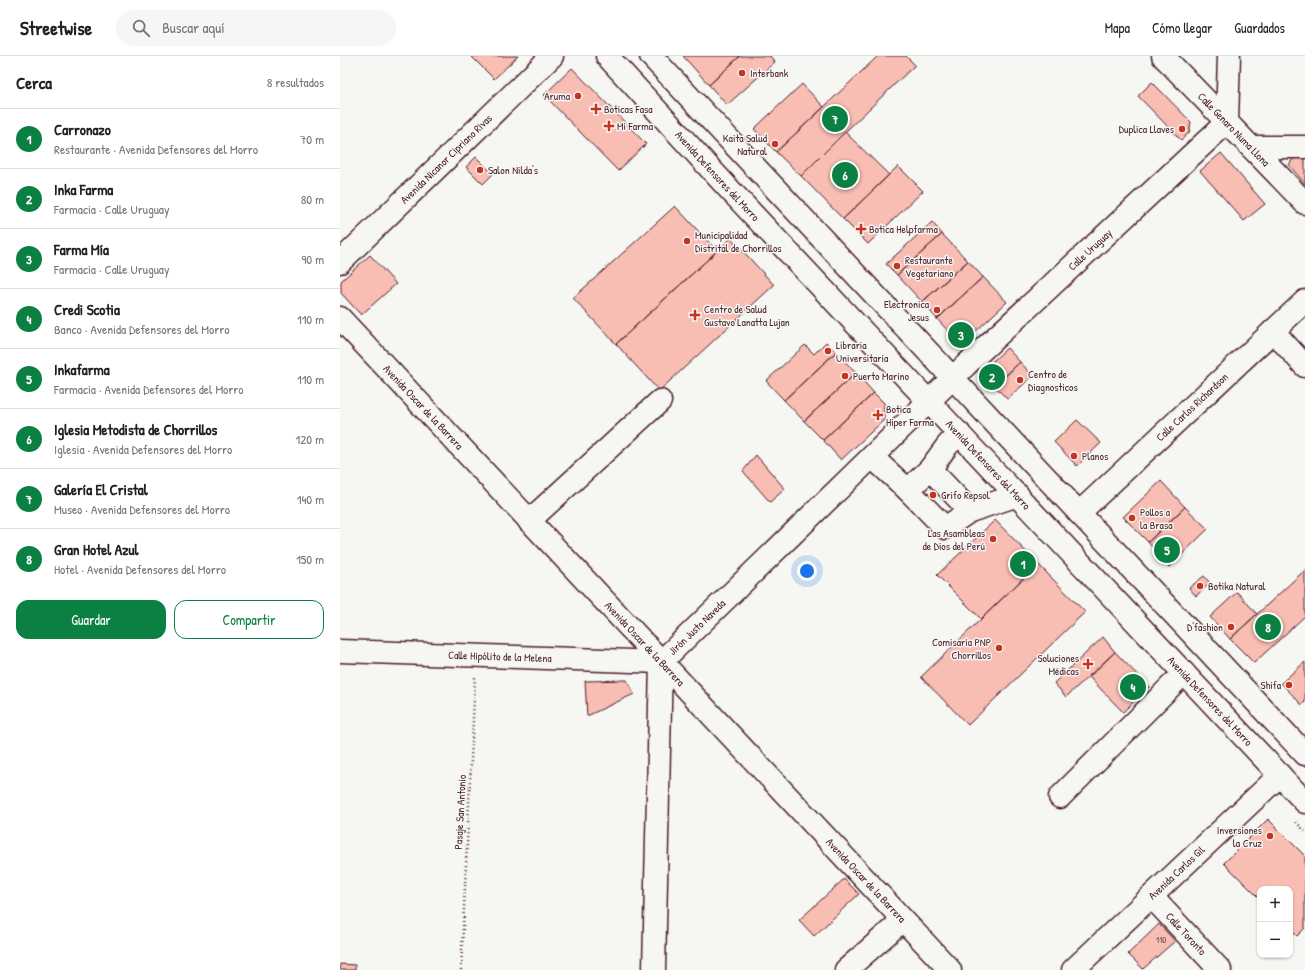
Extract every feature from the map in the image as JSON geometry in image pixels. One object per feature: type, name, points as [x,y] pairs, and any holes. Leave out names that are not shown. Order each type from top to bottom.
[{"type":"street","name":"Avenida Nicanor Cipriano Rivas","points":[[340,262],[552,56]]},
{"type":"street","name":"Avenida Defensores del Morro","points":[[607,56],[729,189],[1305,802]]},
{"type":"street","points":[[651,56],[1305,754]]},
{"type":"street","name":"Calle Genaro Numa Llona","points":[[1163,56],[1305,203]]},
{"type":"street","points":[[1227,122],[1229,56]]},
{"type":"street","name":"Calle Uruguay","points":[[953,378],[1227,122]]},
{"type":"street","points":[[1251,147],[1305,147]]},
{"type":"street","name":"Calle Carlos Richardson","points":[[1079,513],[1305,301]]},
{"type":"street","name":"Avenida Oscar de la Barrera","points":[[340,318],[950,970]]},
{"type":"street","points":[[1273,331],[1305,366]]},
{"type":"street","name":"Jirón Justo Naveda","points":[[654,970],[661,662],[953,378]]},
{"type":"street","points":[[529,521],[660,401]]},
{"type":"street","points":[[908,490],[930,469],[959,433]]},
{"type":"street","points":[[872,457],[908,490],[945,528],[970,511],[1018,495]]},
{"type":"street","points":[[930,469],[970,511]]},
{"type":"street","name":"Calle Hipólito de la Melena","points":[[340,651],[661,662]]},
{"type":"street","points":[[1060,797],[1184,673]]},
{"type":"street","name":"Avenida Carlos Gil","points":[[1073,970],[1280,775]]},
{"type":"street","name":"Calle Toronto","points":[[1152,897],[1220,970]]},
{"type":"street","points":[[846,970],[903,920]]},
{"type":"path","name":"Pasaje San Antonio","points":[[461,970],[476,655]]},
{"type":"building","points":[[471,56],[518,56],[494,79]]},
{"type":"building","points":[[683,56],[740,56],[709,85]]},
{"type":"building","name":"Interbank","points":[[740,56],[770,56],[775,62],[727,105],[709,85]]},
{"type":"building","points":[[878,56],[906,56],[915,65],[801,176],[776,152]]},
{"type":"building","points":[[572,68],[646,144],[618,171],[544,95]]},
{"type":"building","points":[[1152,82],[1191,122],[1189,133],[1181,140],[1138,96]]},
{"type":"building","points":[[802,84],[824,107],[776,152],[754,129]]},
{"type":"building","points":[[845,132],[889,175],[843,219],[801,176]]},
{"type":"building","points":[[1221,153],[1265,204],[1244,221],[1200,171]]},
{"type":"building","points":[[1296,154],[1305,154],[1305,184],[1289,165]]},
{"type":"building","name":"Salon Nilda's","points":[[476,157],[493,174],[483,184],[466,167]]},
{"type":"building","points":[[898,166],[923,191],[868,244],[843,219]]},
{"type":"building","points":[[675,206],[717,251],[616,344],[573,298]]},
{"type":"building","points":[[932,222],[942,234],[897,275],[886,264]]},
{"type":"building","points":[[942,234],[968,261],[922,302],[897,275]]},
{"type":"building","name":"Centro de Salud Gustavo Lanatta Lujan","points":[[731,238],[774,285],[659,391],[616,344]]},
{"type":"building","points":[[370,255],[396,284],[361,315],[341,293],[341,281]]},
{"type":"building","points":[[968,261],[983,277],[937,319],[922,302]]},
{"type":"building","points":[[983,277],[1007,302],[961,345],[937,319]]},
{"type":"building","points":[[826,342],[836,352],[784,400],[766,381],[805,345],[814,354]]},
{"type":"building","points":[[1007,348],[1020,362],[995,386],[982,371]]},
{"type":"building","points":[[836,352],[856,373],[804,421],[784,400]]},
{"type":"building","points":[[1020,362],[1033,376],[1007,399],[995,386]]},
{"type":"building","points":[[856,373],[874,393],[823,440],[804,421]]},
{"type":"building","points":[[874,393],[884,403],[884,420],[841,460],[823,440]]},
{"type":"building","points":[[1077,420],[1101,443],[1077,466],[1054,442]]},
{"type":"building","points":[[756,455],[785,489],[770,502],[743,471]]},
{"type":"building","points":[[1161,481],[1185,507],[1148,542],[1123,517]]},
{"type":"building","points":[[1185,507],[1208,529],[1169,567],[1148,542]]},
{"type":"building","points":[[995,520],[1038,564],[981,619],[937,575]]},
{"type":"building","name":"Comisaría PNP Chorrillos","points":[[1038,564],[1085,612],[968,725],[921,677]]},
{"type":"building","points":[[1305,570],[1305,616],[1254,663],[1230,639]]},
{"type":"building","name":"Botika Natural","points":[[1204,576],[1210,583],[1196,596],[1189,588]]},
{"type":"building","points":[[1237,592],[1257,614],[1230,639],[1210,617]]},
{"type":"building","name":"Soluciones Médicas","points":[[1103,637],[1115,652],[1066,697],[1054,683]]},
{"type":"building","points":[[1115,652],[1149,687],[1123,712],[1089,677]]},
{"type":"building","points":[[1305,662],[1305,702],[1302,705],[1281,683]]},
{"type":"building","points":[[627,680],[634,694],[587,716],[585,681]]},
{"type":"building","points":[[1268,819],[1305,856],[1305,928],[1297,936],[1293,932],[1293,886],[1257,886],[1257,896],[1224,863]]},
{"type":"building","points":[[844,879],[859,894],[814,936],[799,920]]},
{"type":"building","points":[[1159,924],[1175,941],[1143,969],[1128,954]]},
{"type":"building","points":[[340,964],[355,965],[355,970],[340,970]]},
{"type":"place","name":"Interbank","points":[[742,73]]},
{"type":"place","name":"Aruma","points":[[578,96]]},
{"type":"place","name":"Boticas Fasa","points":[[596,109]]},
{"type":"place","name":"Galería El Cristal","points":[[835,119]]},
{"type":"place","name":"Mi Farma","points":[[609,126]]},
{"type":"place","name":"Duplica Llaves","points":[[1182,129]]},
{"type":"place","name":"Kaita Salud Natural","points":[[775,144]]},
{"type":"place","name":"Salon Nilda's","points":[[480,170]]},
{"type":"place","name":"Iglesia Metodista de Chorrillos","points":[[845,175]]},
{"type":"place","name":"Botica Helpfarma","points":[[861,229]]},
{"type":"place","name":"Municipalidad Distrital de Chorrillos","points":[[687,241]]},
{"type":"place","name":"Restaurante Vegetariano","points":[[897,266]]},
{"type":"place","name":"Electronica Jesus","points":[[937,310]]},
{"type":"place","name":"Centro de Salud Gustavo Lanatta Lujan","points":[[695,315]]},
{"type":"place","name":"Farma Mía","points":[[961,335]]},
{"type":"place","name":"Libraria Universitaria","points":[[828,351]]},
{"type":"place","name":"Puerto Marino","points":[[845,376]]},
{"type":"place","name":"Inka Farma","points":[[992,377]]},
{"type":"place","name":"Centro de Diagnosticos","points":[[1020,380]]},
{"type":"place","name":"Botica Hiper Farma","points":[[878,415]]},
{"type":"place","name":"Planos","points":[[1074,456]]},
{"type":"place","name":"Grifo Repsol","points":[[933,495]]},
{"type":"place","name":"Pollos a la Brasa","points":[[1132,518]]},
{"type":"place","name":"Las Asambleas de Dios del Perú","points":[[993,539]]},
{"type":"place","name":"Inkafarma","points":[[1167,550]]},
{"type":"place","name":"Carronazo","points":[[1023,564]]},
{"type":"place","name":"Botika Natural","points":[[1200,586]]},
{"type":"place","name":"D'fashion","points":[[1231,627]]},
{"type":"place","name":"Gran Hotel Azul","points":[[1268,627]]},
{"type":"place","name":"Comisaría PNP Chorrillos","points":[[999,648]]},
{"type":"place","name":"Soluciones Médicas","points":[[1088,664]]},
{"type":"place","name":"Shifa","points":[[1289,685]]},
{"type":"place","name":"Credi Scotia","points":[[1133,687]]},
{"type":"place","name":"Inversiones la Cruz","points":[[1270,836]]}]
